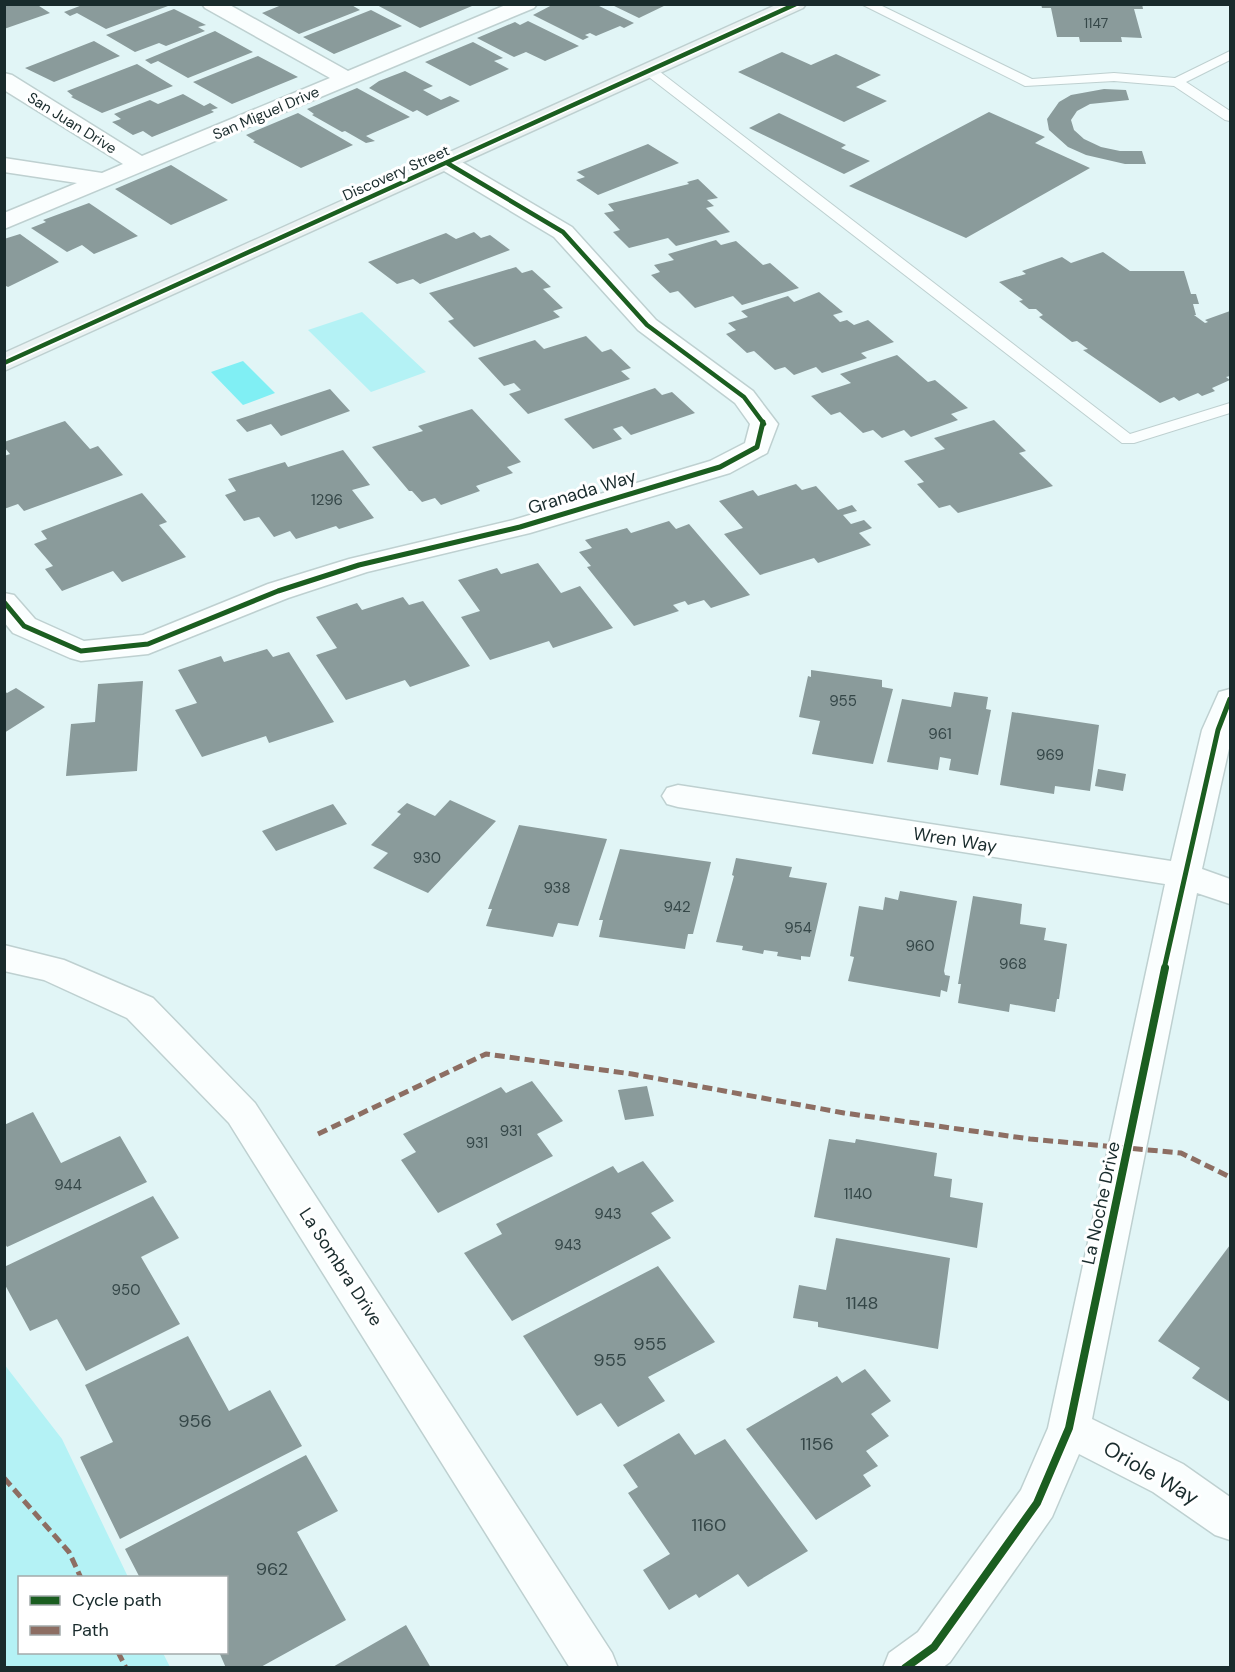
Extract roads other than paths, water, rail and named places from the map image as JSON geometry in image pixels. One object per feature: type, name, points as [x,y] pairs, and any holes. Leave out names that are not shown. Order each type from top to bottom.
[{"type":"main road","name":"Discovery Street","points":[[4,363],[796,4]]},
{"type":"street","points":[[212,4],[347,79]]},
{"type":"street","name":"San Miguel Drive","points":[[4,222],[527,4]]},
{"type":"street","name":"San Juan Drive","points":[[4,80],[140,165]]},
{"type":"street","name":"Granada Way","points":[[4,602],[24,626],[81,651],[148,644],[278,591],[359,565],[542,520],[720,467],[758,447],[764,424],[744,397],[647,325],[563,232],[447,163]]},
{"type":"street","name":"San Juan Drive","points":[[4,165],[103,180]]},
{"type":"street","name":"La Noche Drive","points":[[905,1668],[934,1647],[1037,1503],[1069,1428],[1184,875],[1218,730],[1230,699]]},
{"type":"street","name":"Wren Way","points":[[678,796],[1184,875],[1230,892]]},
{"type":"street","name":"La Sombra Drive","points":[[4,958],[52,969],[140,1008],[242,1113],[596,1668]]},
{"type":"street","name":"Oriole Way","points":[[1069,1428],[1168,1478],[1230,1521]]},
{"type":"lane","points":[[867,4],[1030,83],[1114,77],[1177,82],[1230,117]]},
{"type":"lane","points":[[1177,82],[1230,55]]},
{"type":"lane","points":[[650,71],[1128,440],[1230,408]]}]
